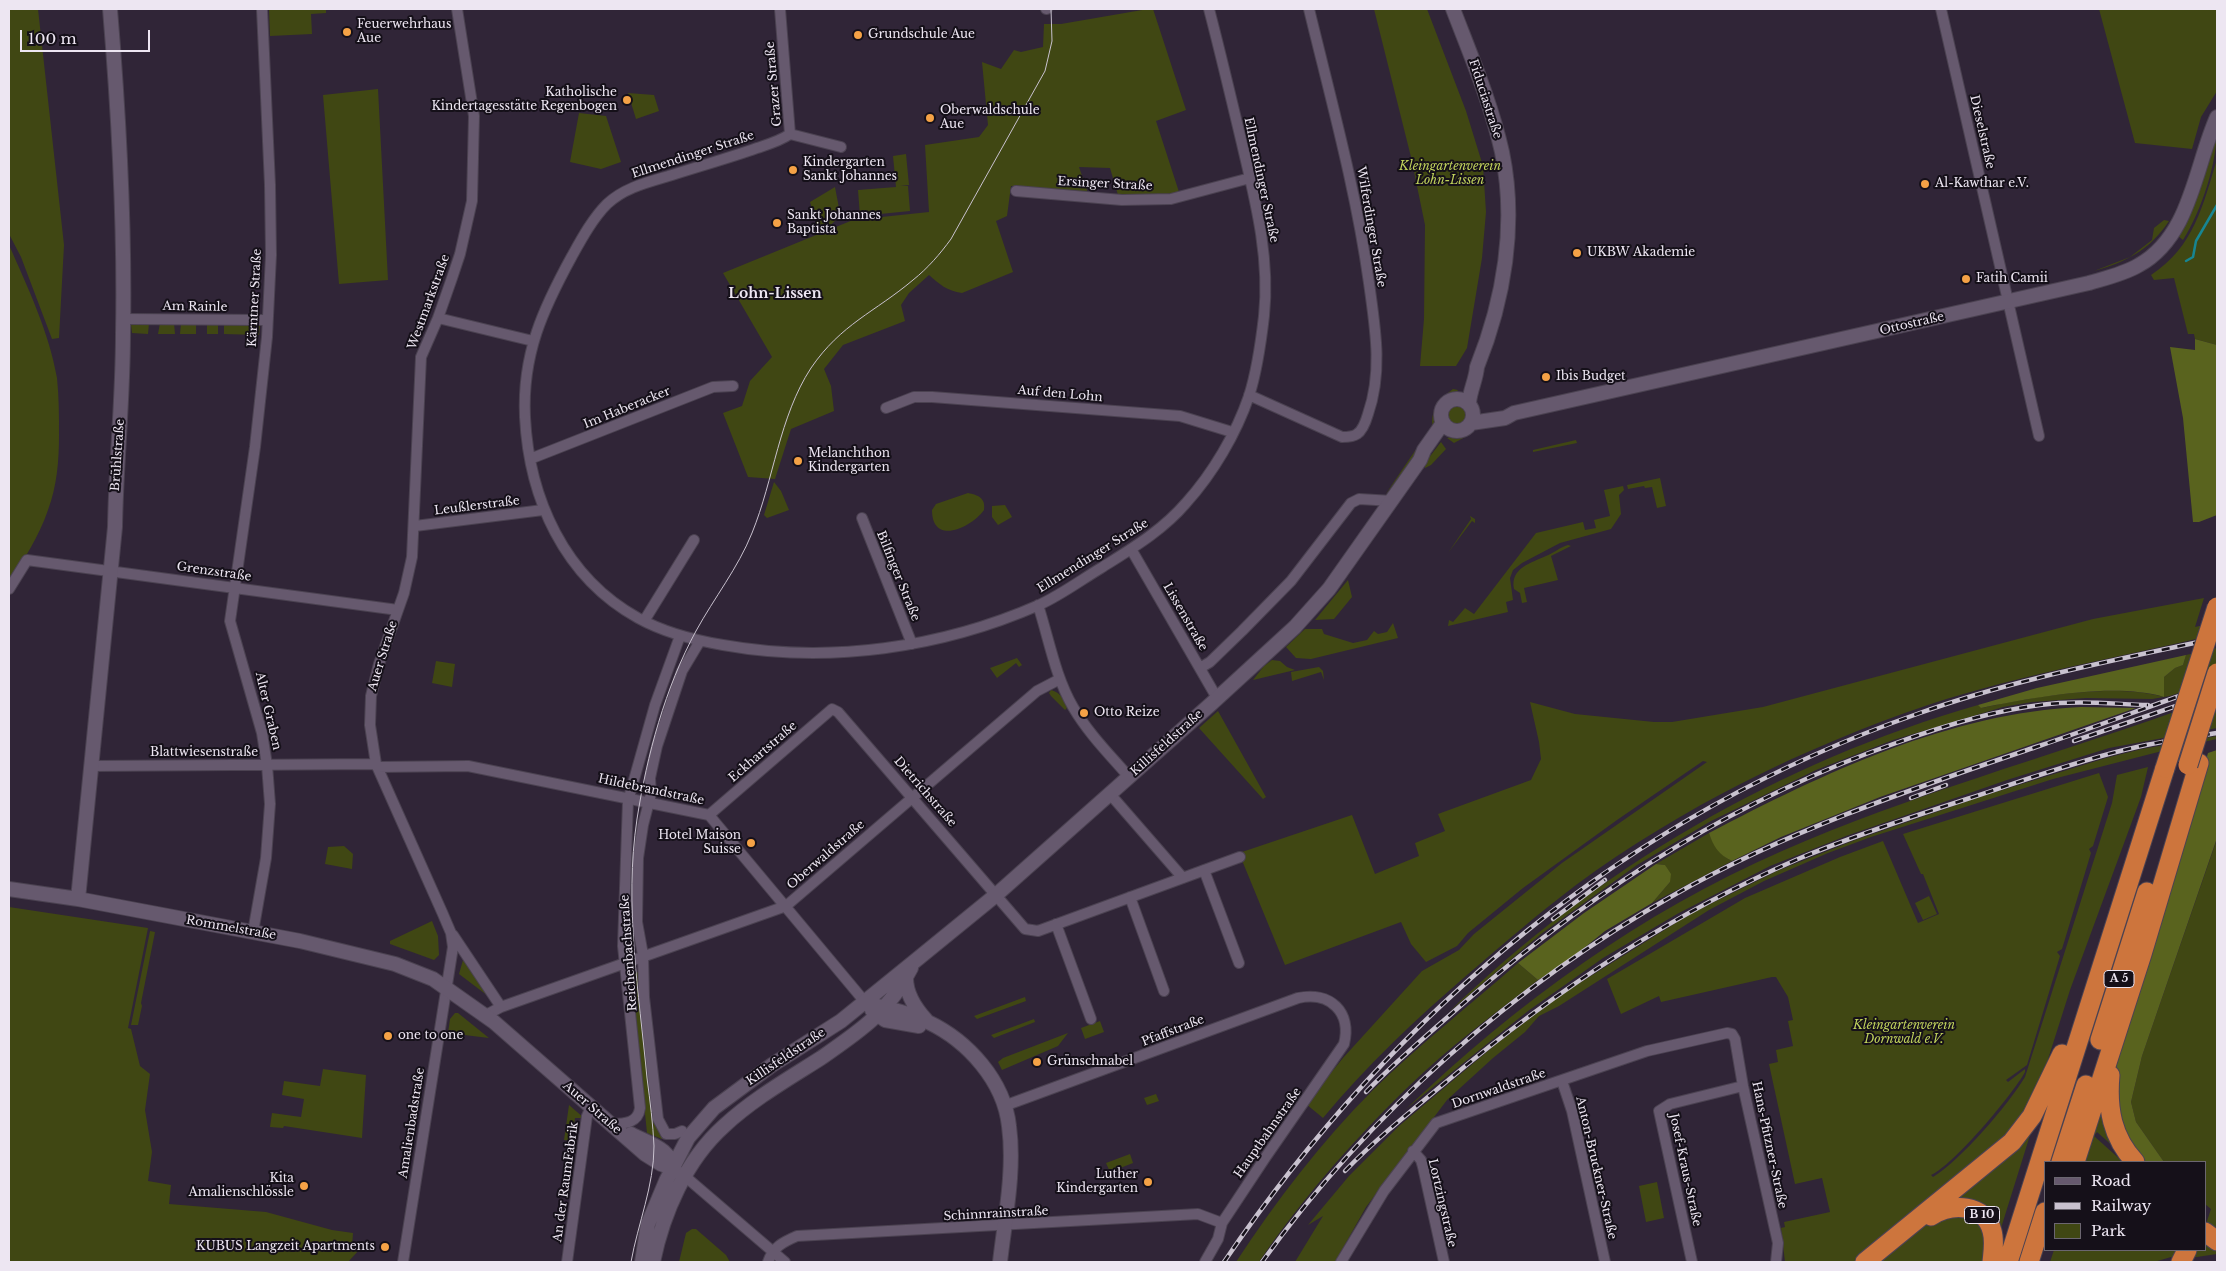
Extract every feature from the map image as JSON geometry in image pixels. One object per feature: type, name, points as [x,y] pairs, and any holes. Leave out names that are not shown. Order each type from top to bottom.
[{"type":"highway","name":"A 5","points":[[2008,1262],[2217,607]]},
{"type":"highway","name":"A 5","points":[[2061,1161],[2193,764],[2208,701],[2217,673]]},
{"type":"highway","points":[[2075,1161],[2142,954],[2193,764]]},
{"type":"highway","name":"A 5","points":[[1994,1262],[2134,834],[2153,806]]},
{"type":"highway","points":[[2113,1042],[2108,1088],[2110,1119],[2118,1137],[2134,1161]]},
{"type":"highway","points":[[1865,1262],[2012,1142],[2032,1116],[2062,1054]]},
{"type":"highway","name":"B 10","points":[[1873,1262],[1923,1221],[1942,1210],[1956,1207],[1972,1209],[1986,1218],[1994,1245],[1994,1262]]},
{"type":"highway","points":[[2029,1262],[2044,1215]]},
{"type":"highway","points":[[2206,1233],[2217,1241]]},
{"type":"main road","name":"Brühlstraße","points":[[78,899],[111,570],[121,424],[124,319],[122,202],[118,105],[110,9]]},
{"type":"main road","name":"Fiduciastraße","points":[[1453,9],[1490,109],[1506,176],[1508,240],[1504,274],[1495,316],[1477,367],[1467,408]]},
{"type":"main road","name":"Ottostraße","points":[[1467,408],[1489,413],[1514,414],[2089,283],[2131,269],[2150,258],[2162,246],[2181,219],[2217,117]]},
{"type":"main road","points":[[1446,403],[1467,408],[1464,430],[1447,427],[1440,416],[1446,403]]},
{"type":"main road","name":"Killisfeldstraße","points":[[649,1260],[648,1224],[653,1209],[694,1130],[723,1100],[841,1020],[915,962],[1130,777],[1217,698],[1313,608],[1349,564],[1420,460],[1424,450],[1447,427]]},
{"type":"main road","name":"Rommelstraße","points":[[9,889],[78,899],[253,932],[396,964],[433,979],[448,989]]},
{"type":"main road","name":"Killisfeldstraße","points":[[649,1260],[667,1211],[686,1176],[714,1136],[735,1116],[862,1030],[882,1012],[915,962]]},
{"type":"main road","points":[[906,978],[907,987],[914,1004],[926,1020],[950,1035],[982,1064],[1004,1106],[1009,1124],[1011,1145],[1000,1262]]},
{"type":"main road","name":"Auer Straße","points":[[448,989],[486,1015],[645,1154],[660,1164],[673,1168]]},
{"type":"main road","points":[[865,1002],[882,1012],[926,1020]]},
{"type":"main road","points":[[882,1012],[885,1020],[925,1027],[950,1035]]},
{"type":"main road","points":[[665,1151],[672,1147],[697,1113],[723,1100]]},
{"type":"main road","points":[[612,1124],[665,1151],[672,1161],[673,1168]]},
{"type":"street","name":"Kärntner Straße","points":[[235,588],[267,337],[266,320],[271,254],[270,185],[262,9]]},
{"type":"street","name":"Westmarkstraße","points":[[408,575],[415,526],[421,357],[438,318],[460,254],[472,201],[474,180],[474,116],[457,9]]},
{"type":"street","name":"Grazer Straße","points":[[780,9],[790,134],[841,147]]},
{"type":"street","name":"Ellmendinger Straße","points":[[790,134],[785,139],[636,186],[610,202],[590,227],[551,295],[533,341],[526,372],[524,399],[526,429],[530,459],[543,510],[562,544],[583,573],[604,593],[644,621],[680,636],[759,650],[800,652],[874,650],[912,644],[982,625],[1038,605],[1154,534],[1183,507],[1215,465],[1249,396],[1264,315],[1266,285],[1263,242],[1250,178],[1209,9]]},
{"type":"street","name":"Wilferdinger Straße","points":[[1249,396],[1342,437],[1358,433],[1367,417],[1376,380],[1377,347],[1357,210],[1309,9]]},
{"type":"street","name":"Dieselstraße","points":[[1940,9],[2039,436]]},
{"type":"street","name":"Ersinger Straße","points":[[1016,191],[1122,200],[1171,199],[1250,178]]},
{"type":"street","points":[[438,318],[533,341]]},
{"type":"street","name":"Am Rainle","points":[[124,319],[266,320]]},
{"type":"street","name":"Im Haberacker","points":[[530,459],[713,388],[733,386]]},
{"type":"street","name":"Auf den Lohn","points":[[886,408],[914,398],[932,397],[1180,416],[1232,432]]},
{"type":"street","points":[[1200,668],[1210,662],[1291,581],[1351,503],[1359,499],[1393,500]]},
{"type":"street","name":"Leußlerstraße","points":[[415,526],[543,510]]},
{"type":"street","name":"Bilfinger Straße","points":[[862,518],[912,644]]},
{"type":"street","points":[[644,621],[694,540]]},
{"type":"street","name":"Lissenstraße","points":[[1131,549],[1217,698]]},
{"type":"street","name":"Grenzstraße","points":[[9,589],[27,560],[398,610]]},
{"type":"street","name":"Auer Straße","points":[[408,575],[379,664],[371,696],[370,725],[377,766],[451,933],[501,1007]]},
{"type":"street","name":"Alter Graben","points":[[235,588],[230,621],[262,733],[270,804],[266,858],[253,932]]},
{"type":"street","points":[[1038,605],[1060,679],[1073,708],[1083,723],[1130,777]]},
{"type":"street","name":"Reichenbachstraße","points":[[612,1124],[628,1123],[636,1118],[640,1108],[624,962],[624,893],[629,798],[655,705],[680,636]]},
{"type":"street","name":"Reichenbachstraße","points":[[682,1131],[675,1134],[666,1134],[658,1119],[644,998],[643,955],[637,922],[637,888],[640,838],[650,802],[652,770],[666,718],[682,671],[700,641]]},
{"type":"street","name":"Oberwaldstraße","points":[[486,1015],[501,1007],[643,955],[786,906],[1037,692],[1060,679]]},
{"type":"street","name":"Dietrichstraße","points":[[832,709],[838,712],[1025,929],[1038,931],[1240,857]]},
{"type":"street","name":"Eckhartstraße","points":[[709,815],[832,709]]},
{"type":"street","name":"Blattwiesenstraße","points":[[91,766],[377,766]]},
{"type":"street","name":"Hildebrandstraße","points":[[377,766],[468,766],[709,815],[865,1002]]},
{"type":"street","points":[[1110,794],[1183,878]]},
{"type":"street","points":[[1204,870],[1239,963]]},
{"type":"street","points":[[1130,897],[1164,991]]},
{"type":"street","points":[[1056,924],[1091,1019]]},
{"type":"street","name":"Auer Straße","points":[[448,989],[453,947],[451,933]]},
{"type":"street","name":"Amalienbadstraße","points":[[403,1262],[434,1060],[448,989]]},
{"type":"street","name":"Pfaffstraße","points":[[1004,1106],[1298,998],[1317,996],[1327,999],[1334,1004],[1344,1018]]},
{"type":"street","name":"Hauptbahnstraße","points":[[1205,1262],[1218,1239],[1222,1223],[1339,1053],[1346,1036],[1344,1018]]},
{"type":"street","name":"Dornwaldstraße","points":[[1341,1262],[1370,1210],[1436,1123],[1647,1051],[1727,1033],[1732,1034]]},
{"type":"street","name":"Hans-Pfitzner-Straße","points":[[1732,1034],[1735,1039],[1743,1086],[1778,1243],[1776,1262]]},
{"type":"street","name":"Anton-Bruckner-Straße","points":[[1562,1081],[1572,1110],[1605,1262]]},
{"type":"street","name":"Josef-Kraus-Straße","points":[[1692,1262],[1659,1111],[1670,1104],[1743,1086]]},
{"type":"street","name":"An der RaumFabrik","points":[[567,1262],[587,1116],[591,1107]]},
{"type":"street","name":"Lortzingstraße","points":[[1414,1151],[1421,1160],[1423,1167],[1444,1262]]},
{"type":"street","name":"Auer Straße","points":[[673,1168],[686,1176],[785,1262]]},
{"type":"street","name":"Schinnrainstraße","points":[[773,1251],[784,1242],[798,1236],[1198,1214],[1222,1223]]},
{"type":"street","points":[[768,1262],[773,1251]]},
{"type":"green space","points":[[9,9],[38,9],[64,245],[59,338],[52,339],[21,257],[9,234]]},
{"type":"green space","points":[[269,9],[326,9],[326,13],[311,14],[312,34],[270,36]]},
{"type":"green space","points":[[1153,9],[1186,110],[1156,121],[1179,192],[1162,195],[1118,195],[1110,168],[1079,167],[1088,193],[1011,186],[1007,216],[996,221],[1013,272],[962,293],[948,289],[929,275],[909,293],[901,305],[905,321],[843,345],[824,369],[831,386],[834,411],[791,429],[775,479],[748,477],[723,413],[742,406],[750,381],[772,357],[723,273],[853,220],[929,212],[925,145],[979,137],[988,125],[982,62],[1001,69],[1014,50],[1021,52],[1043,47],[1044,24],[1061,24]]},
{"type":"green space","name":"Kleingartenverein Lohn-Lissen","points":[[1374,9],[1427,9],[1466,111],[1483,166],[1486,212],[1482,258],[1467,348],[1456,366],[1420,366],[1424,319],[1425,225],[1411,157]]},
{"type":"green space","points":[[2099,9],[2217,9],[2217,91],[2201,117],[2192,149],[2135,143]]},
{"type":"green space","points":[[378,89],[388,280],[339,284],[323,95]]},
{"type":"green space","points":[[628,93],[654,95],[659,111],[636,119]]},
{"type":"green space","points":[[579,113],[606,116],[621,162],[601,169],[570,162]]},
{"type":"green space","points":[[2217,128],[2214,156],[2207,186],[2196,215],[2183,240],[2178,236]]},
{"type":"green space","points":[[906,154],[909,185],[900,186],[908,186],[910,211],[860,216],[858,190],[896,187],[893,156]]},
{"type":"green space","points":[[2217,159],[2217,345],[2195,339],[2194,334],[2188,334],[2174,278],[2154,280],[2151,275],[2166,264],[2177,252],[2195,224]]},
{"type":"green space","points":[[835,187],[839,215],[833,223],[819,233],[810,202]]},
{"type":"green space","points":[[2164,220],[2169,221],[2154,240],[2130,257],[2152,240],[2154,228]]},
{"type":"green space","points":[[9,245],[37,310],[49,344],[58,385],[59,454],[54,492],[44,520],[9,584]]},
{"type":"green space","points":[[2130,257],[2117,263],[2094,271]]},
{"type":"green space","points":[[149,323],[148,334],[132,333],[131,324]]},
{"type":"green space","points":[[160,323],[174,323],[175,334],[158,334]]},
{"type":"green space","points":[[181,323],[196,324],[196,334],[180,334]]},
{"type":"green space","points":[[207,324],[218,324],[218,334],[207,334]]},
{"type":"green space","points":[[224,324],[260,325],[259,335],[224,334]]},
{"type":"green space","points":[[2195,339],[2217,345],[2217,515],[2199,522],[2193,522],[2183,418],[2170,347],[2195,350]]},
{"type":"green space","points":[[1453,389],[1458,390],[1455,395],[1441,403],[1437,420],[1433,427],[1434,410],[1444,396]]},
{"type":"green space","points":[[1457,405],[1464,408],[1467,415],[1464,422],[1457,425],[1450,422],[1447,415],[1450,408]]},
{"type":"green space","points":[[1427,433],[1431,435],[1385,495]]},
{"type":"green space","points":[[1465,433],[1469,435],[1454,443],[1447,438]]},
{"type":"green space","points":[[1576,440],[1577,443],[1533,452],[1533,450]]},
{"type":"green space","points":[[1441,442],[1446,449],[1431,465],[1425,468],[1424,464]]},
{"type":"green space","points":[[1660,478],[1666,506],[1657,508],[1652,487],[1645,488],[1644,486],[1628,489],[1627,485]]},
{"type":"green space","points":[[774,482],[781,491],[789,510],[767,518],[764,515]]},
{"type":"green space","points":[[1623,486],[1624,490],[1619,495],[1621,514],[1611,529],[1560,543],[1522,563],[1513,570],[1510,578],[1513,600],[1506,602],[1508,612],[1448,626],[1449,620],[1453,622],[1465,608],[1474,614],[1536,533],[1583,522],[1585,530],[1596,528],[1594,520],[1610,516],[1604,490]]},
{"type":"green space","points":[[968,493],[980,498],[984,503],[984,510],[978,517],[970,523],[953,530],[945,531],[938,528],[934,521],[932,510],[936,504]]},
{"type":"green space","points":[[1005,505],[1012,517],[998,525],[992,517],[992,506]]},
{"type":"green space","points":[[1470,516],[1475,519],[1475,523],[1472,521],[1448,553],[1471,519]]},
{"type":"green space","points":[[1568,545],[1571,546],[1551,556],[1558,580],[1524,588],[1527,602],[1522,603],[1520,593],[1514,589],[1515,576],[1518,571],[1528,564]]},
{"type":"green space","points":[[1348,580],[1352,597],[1334,619],[1315,620]]},
{"type":"green space","points":[[2204,598],[2195,627],[2217,622],[2217,634],[2035,675],[1928,705],[1836,740],[1790,760],[1701,805],[1616,857],[1576,885],[1521,929],[1410,1026],[1356,1080],[1323,1118],[1306,1104],[1343,1058],[1422,971],[1459,950],[1474,934],[1562,863],[1707,762],[1703,761],[1523,888],[1468,933],[1457,946],[1426,962],[1411,944],[1401,922],[1285,965],[1239,853],[1352,815],[1375,874],[1419,856],[1415,843],[1445,831],[1438,814],[1531,780],[1541,759],[1530,702],[1575,714],[1672,722],[1763,707],[2093,619]]},
{"type":"green space","points":[[1393,623],[1398,638],[1311,659],[1296,658],[1286,647],[1305,629],[1322,629],[1324,634],[1353,643],[1367,640],[1374,631],[1378,634],[1387,632]]},
{"type":"green space","points":[[2217,648],[2217,679],[2164,697],[2164,677],[2175,668],[2183,665],[2186,655]]},
{"type":"green space","points":[[2186,655],[2183,665],[2175,668],[2164,677],[2164,697],[2144,693],[2097,691],[2048,696],[1981,708],[1978,705],[2037,688]]},
{"type":"green space","points":[[1017,658],[1022,665],[1019,667],[1016,663],[997,678],[990,668]]},
{"type":"green space","points":[[1272,660],[1280,661],[1287,667],[1295,670],[1253,680],[1264,666]]},
{"type":"green space","points":[[436,661],[455,664],[452,687],[432,683]]},
{"type":"green space","points":[[1319,667],[1323,671],[1324,680],[1321,672],[1292,681],[1291,672]]},
{"type":"green space","points":[[1051,690],[1062,697],[1067,708],[1065,710],[1051,696],[1049,693]]},
{"type":"green space","points":[[2097,691],[2144,693],[2164,697],[2152,699],[2086,698],[2032,702],[2003,707],[1893,740],[1816,770],[1711,821],[1637,865],[1541,934],[1449,1012],[1506,960],[1566,911],[1629,867],[1695,826],[1763,789],[1833,757],[1904,729],[1978,705],[1982,708],[2049,696]]},
{"type":"green space","points":[[2081,707],[2136,708],[1880,797],[1781,837],[1732,861],[1720,853],[1709,833],[1842,768],[1936,734],[1983,721],[2032,712]]},
{"type":"green space","points":[[1218,711],[1266,797],[1263,799],[1199,728]]},
{"type":"green space","points":[[2177,711],[2217,712],[2217,728],[2109,748],[2007,780],[1846,836],[1770,866],[1677,914],[1603,958],[1528,1011],[1406,1109],[1492,1032],[1583,963],[1679,902],[1730,875],[1830,831],[1928,794]]},
{"type":"green space","points":[[2217,736],[2217,739],[2053,779],[1871,837],[1828,853],[1764,881],[1709,910],[1559,1006],[1539,1016],[1525,1032],[1447,1100],[1366,1207],[1335,1262],[1295,1262],[1323,1216],[1308,1225],[1349,1176],[1399,1126],[1495,1045],[1562,994],[1690,914],[1777,871],[1855,840],[1983,796],[2106,758],[2142,749]]},
{"type":"green space","points":[[2217,750],[2217,838],[2142,1056],[2131,1102],[2136,1122],[2163,1161],[2141,1161],[2126,1141],[2114,1083],[2116,1067],[2208,753]]},
{"type":"green space","name":"Kleingartenverein Dornwald e.V.","points":[[2148,767],[2141,797],[2070,990],[2043,1075],[2016,1127],[1856,1262],[1785,1262],[1781,1228],[1785,1227],[1784,1222],[1830,1212],[1822,1178],[1795,1184],[1769,1064],[1778,1062],[1776,1050],[1793,1046],[1788,1021],[1793,1020],[1788,997],[1776,977],[1661,1002],[1659,996],[1621,1014],[1607,979],[1745,898],[1840,857],[1883,841],[1918,923],[1939,914],[1923,874],[1921,874],[1903,834],[2099,773],[2108,797],[2093,846],[2089,849],[2091,853],[2062,949],[2057,952],[2060,956],[2027,1065],[2006,1080],[2008,1082],[2025,1069],[2025,1072],[2008,1096],[1968,1144],[1941,1169],[1931,1175],[1933,1177],[1956,1159],[1983,1132],[2025,1077],[2112,803],[2117,775]]},
{"type":"green space","points":[[1709,833],[1718,849],[1732,861],[1652,903],[1670,882],[1665,865],[1656,864]]},
{"type":"green space","points":[[2217,839],[2217,1235],[2206,1228],[2211,1209],[2206,1205],[2206,1161],[2163,1161],[2136,1122],[2131,1102],[2142,1056]]},
{"type":"green space","points":[[344,846],[353,854],[352,869],[325,864],[328,847]]},
{"type":"green space","points":[[1656,864],[1665,865],[1671,874],[1670,882],[1652,903],[1605,931],[1568,961],[1538,980],[1518,963],[1584,913]]},
{"type":"green space","points":[[1929,896],[1937,914],[1923,920],[1915,903]]},
{"type":"green space","points":[[9,907],[148,928],[128,1028],[131,1029],[140,1066],[150,1074],[145,1110],[152,1152],[148,1181],[171,1185],[169,1204],[266,1212],[332,1230],[353,1233],[352,1247],[360,1249],[348,1262],[9,1262]]},
{"type":"green space","points":[[432,921],[438,936],[439,955],[434,960],[390,944],[390,941]]},
{"type":"green space","points":[[150,931],[155,932],[141,1003],[142,1006],[138,1025],[131,1025]]},
{"type":"green space","points":[[465,959],[488,996],[459,974]]},
{"type":"green space","points":[[1518,963],[1538,980],[1456,1044],[1389,1106],[1349,1148],[1311,1193],[1259,1262],[1236,1262],[1300,1173],[1335,1130],[1408,1057]]},
{"type":"green space","points":[[638,972],[655,1122],[663,1137],[662,1139],[647,1133],[631,975]]},
{"type":"green space","points":[[1025,997],[1026,1001],[977,1019],[974,1016]]},
{"type":"green space","points":[[455,1013],[458,1013],[489,1038],[448,1033],[450,1019]]},
{"type":"green space","points":[[1034,1019],[1035,1022],[994,1038],[991,1035]]},
{"type":"green space","points":[[1100,1021],[1104,1032],[1085,1039],[1081,1028]]},
{"type":"green space","points":[[1068,1033],[1058,1046],[1002,1070],[998,1062],[1003,1058]]},
{"type":"green space","points":[[323,1069],[366,1075],[362,1138],[284,1126],[283,1128],[270,1127],[272,1113],[301,1117],[304,1099],[282,1095],[284,1081],[320,1086]]},
{"type":"green space","points":[[1156,1094],[1159,1101],[1147,1105],[1144,1098]]},
{"type":"green space","points":[[2098,1101],[2115,1148],[2097,1132],[2094,1136],[2122,1161],[2079,1161]]},
{"type":"green space","points":[[569,1105],[584,1118],[575,1118],[572,1141],[564,1140]]},
{"type":"green space","points":[[2031,1132],[2001,1228],[1956,1200],[1960,1192]]},
{"type":"green space","points":[[1130,1154],[1133,1163],[1110,1172],[1106,1163]]},
{"type":"green space","points":[[1657,1182],[1664,1218],[1646,1222],[1639,1186]]},
{"type":"green space","points":[[1957,1212],[1983,1223],[1986,1262],[1877,1262],[1923,1224]]},
{"type":"green space","points":[[696,1229],[726,1255],[730,1262],[679,1262],[686,1233]]},
{"type":"green space","points":[[2206,1240],[2217,1246],[2217,1254],[2190,1258],[2194,1251],[2206,1251]]},
{"type":"green space","points":[[2054,1251],[2182,1251],[2179,1258],[2171,1257],[2154,1262],[2050,1262]]},
{"type":"waterway","points":[[2186,261],[2193,257],[2196,241],[2217,205]]},
{"type":"tram line","points":[[631,1262],[649,1190],[654,1146],[634,949],[632,916],[633,851],[646,771],[666,699],[696,631],[740,558],[752,533],[760,512],[784,428],[800,387],[811,368],[834,340],[918,275],[934,261],[951,239],[1045,71],[1052,41],[1051,9]]},
{"type":"railway","points":[[1224,1262],[1291,1170],[1364,1084],[1442,1004],[1526,931],[1616,865],[1711,807],[1811,756],[1917,714],[2028,680],[2217,638]]},
{"type":"railway","points":[[1262,1262],[1304,1207],[1349,1154],[1397,1104],[1448,1056],[1557,969],[1615,930],[1717,872],[1807,830],[1899,794],[2217,683]]},
{"type":"railway","points":[[2074,741],[2217,692]]},
{"type":"railway","points":[[1366,1092],[1402,1057],[1466,1001],[1514,960],[1564,922],[1616,885],[1669,851],[1779,791],[1896,743],[1985,715],[2054,704],[2148,705]]},
{"type":"railway","points":[[2186,706],[2217,707]]},
{"type":"railway","points":[[1345,1171],[1407,1114],[1528,1017],[1570,987],[1658,930],[1750,881],[1798,859],[1861,835],[2065,767],[2136,747],[2217,733]]},
{"type":"railway","points":[[1911,798],[1946,785]]},
{"type":"railway","points":[[1553,919],[1605,880]]},
{"type":"place","name":"Feuerwehrhaus Aue","points":[[347,32]]},
{"type":"place","name":"Grundschule Aue","points":[[858,35]]},
{"type":"place","name":"Katholische Kindertagesstätte Regenbogen","points":[[627,100]]},
{"type":"place","name":"Oberwaldschule Aue","points":[[930,118]]},
{"type":"place","name":"Kindergarten Sankt Johannes","points":[[793,170]]},
{"type":"place","name":"Al-Kawthar e.V.","points":[[1925,184]]},
{"type":"place","name":"Sankt Johannes Baptista","points":[[777,223]]},
{"type":"place","name":"UKBW Akademie","points":[[1577,253]]},
{"type":"place","name":"Fatih Camii","points":[[1966,279]]},
{"type":"place","name":"Ibis Budget","points":[[1546,377]]},
{"type":"place","name":"Melanchthon Kindergarten","points":[[798,461]]},
{"type":"place","name":"Otto Reize","points":[[1084,713]]},
{"type":"place","name":"Hotel Maison Suisse","points":[[751,843]]},
{"type":"place","name":"one to one","points":[[388,1036]]},
{"type":"place","name":"Grünschnabel","points":[[1037,1062]]},
{"type":"place","name":"Luther Kindergarten","points":[[1148,1182]]},
{"type":"place","name":"Kita Amalienschlössle","points":[[304,1186]]},
{"type":"place","name":"KUBUS Langzeit Apartments","points":[[385,1247]]},
{"type":"district","name":"Lohn-Lissen","points":[[775,294]]}]
